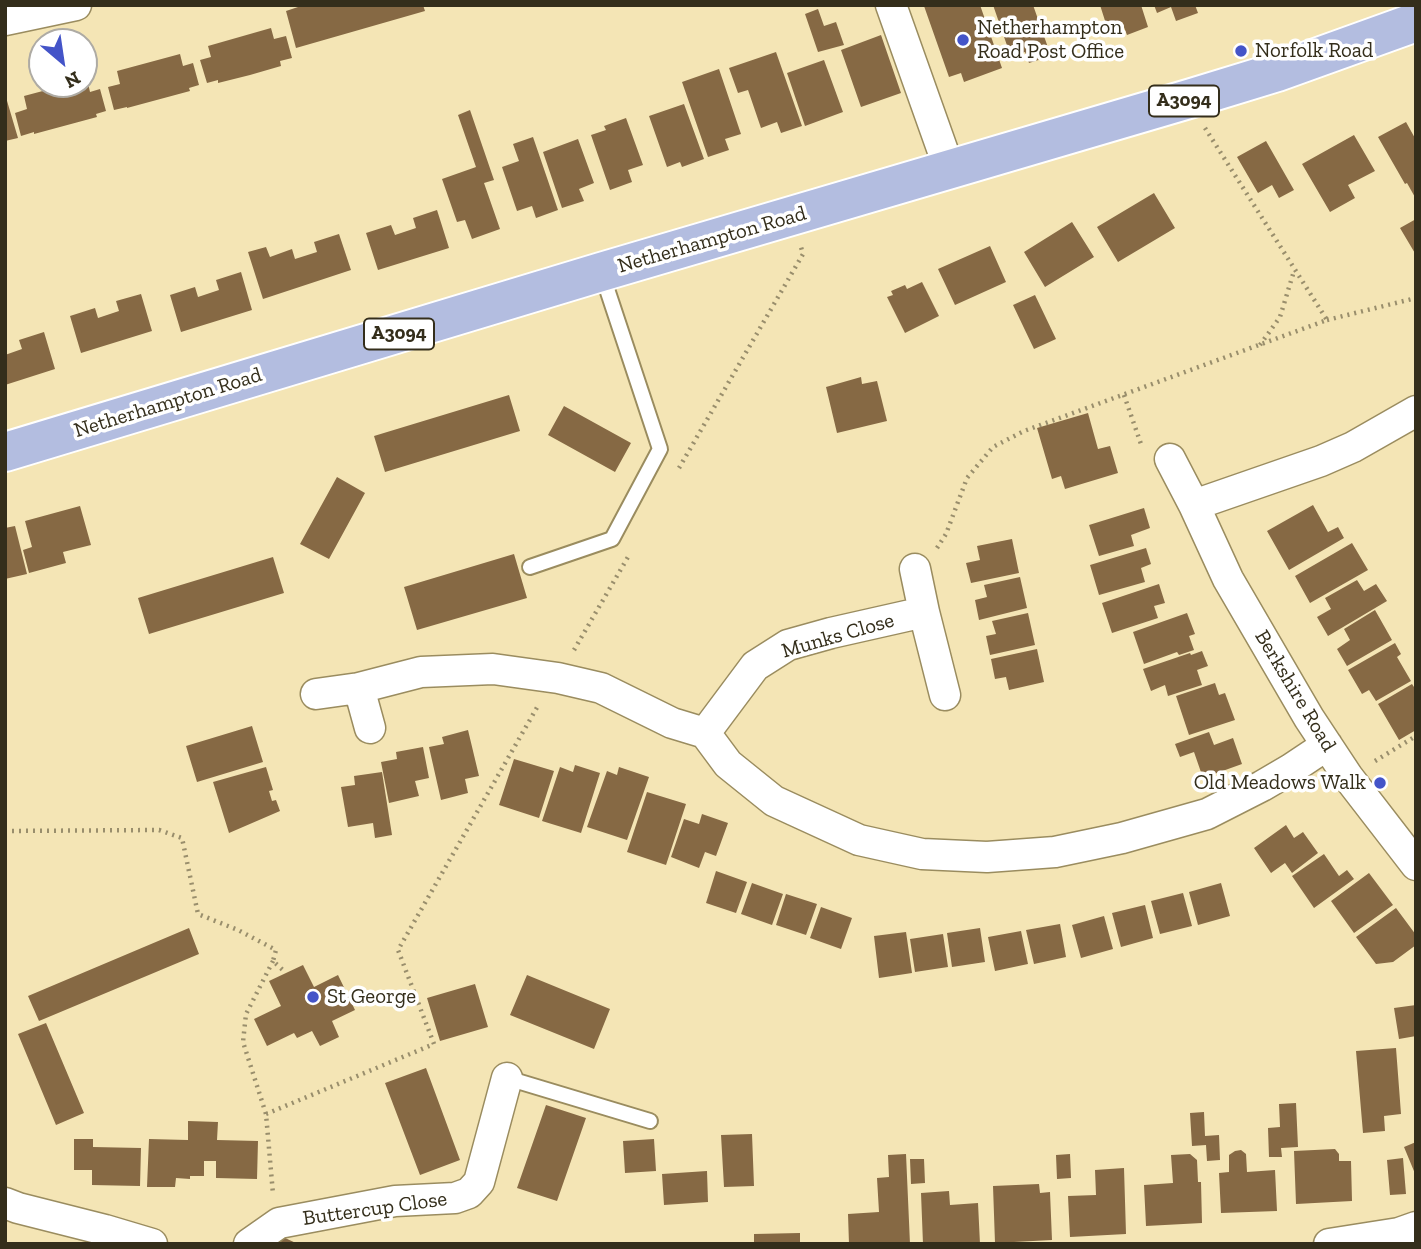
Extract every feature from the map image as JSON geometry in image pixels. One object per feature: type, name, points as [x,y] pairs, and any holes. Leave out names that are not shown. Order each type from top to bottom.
[{"type":"main road","name":"Netherhampton Road","points":[[5,452],[601,272],[1192,98],[1277,72],[1416,22]]},
{"type":"street","points":[[5,20],[76,5]]},
{"type":"street","points":[[891,5],[950,171]]},
{"type":"street","points":[[1194,505],[1321,461],[1353,447],[1416,411]]},
{"type":"street","name":"Berkshire Road","points":[[1157,455],[1194,505],[1228,579],[1309,718],[1348,777],[1416,865]]},
{"type":"street","name":"Munks Close","points":[[915,569],[945,695]]},
{"type":"street","name":"Munks Close","points":[[705,733],[755,666],[788,645],[924,612]]},
{"type":"street","points":[[316,694],[359,688],[421,672],[493,669],[558,678],[601,688],[672,723],[705,733],[728,764],[774,802],[859,840],[922,854],[987,857],[1055,852],[1122,838],[1207,814],[1272,781],[1327,746]]},
{"type":"street","points":[[359,688],[370,728]]},
{"type":"street","name":"Buttercup Close","points":[[249,1244],[279,1223],[395,1201],[455,1198],[469,1192],[479,1182],[507,1078]]},
{"type":"street","points":[[5,1203],[152,1244]]},
{"type":"street","points":[[1329,1244],[1399,1233],[1416,1227]]},
{"type":"lane","points":[[530,568],[612,540],[660,449],[601,272]]},
{"type":"lane","points":[[507,1078],[650,1121]]},
{"type":"path","points":[[1192,98],[1205,130],[1326,320]]},
{"type":"path","points":[[673,478],[803,254],[793,217]]},
{"type":"path","points":[[1259,345],[1280,317],[1294,270]]},
{"type":"path","points":[[915,569],[930,559],[946,534],[967,478],[993,447],[1024,431],[1326,320],[1416,298]]},
{"type":"path","points":[[1124,395],[1157,455]]},
{"type":"path","points":[[266,1114],[434,1044],[398,950],[538,705],[558,678],[633,549]]},
{"type":"path","points":[[1348,777],[1416,736]]},
{"type":"path","points":[[5,831],[159,830],[182,838],[198,914],[238,930],[276,950],[246,1014],[243,1042],[266,1114],[273,1192],[279,1223]]},
{"type":"path","points":[[273,961],[285,972]]},
{"type":"building","points":[[304,5],[423,5],[425,11],[296,48],[286,11]]},
{"type":"building","points":[[980,5],[1002,68],[964,82],[961,73],[949,77],[924,6]]},
{"type":"building","points":[[993,5],[1033,5],[1051,56],[1029,63],[1025,52],[1011,57]]},
{"type":"building","points":[[1100,5],[1141,5],[1148,27],[1127,35],[1122,22],[1107,27]]},
{"type":"building","points":[[1154,5],[1195,5],[1198,13],[1176,21],[1171,7],[1157,13]]},
{"type":"building","points":[[818,9],[824,26],[836,22],[844,45],[818,52],[805,14]]},
{"type":"building","points":[[271,28],[274,39],[286,36],[292,58],[280,61],[281,66],[218,83],[218,80],[207,83],[200,60],[211,57],[208,46]]},
{"type":"building","points":[[881,35],[901,93],[861,107],[841,50]]},
{"type":"building","points":[[776,52],[802,126],[781,133],[777,122],[761,128],[748,90],[738,93],[729,68]]},
{"type":"building","points":[[180,54],[183,66],[193,63],[199,85],[189,88],[190,91],[114,110],[108,87],[120,84],[117,71]]},
{"type":"building","points":[[824,60],[843,112],[805,126],[787,73]]},
{"type":"building","points":[[719,69],[741,134],[725,139],[729,150],[708,157],[682,82]]},
{"type":"building","points":[[100,89],[106,111],[96,114],[97,117],[21,136],[15,113],[27,109],[24,96],[98,98]]},
{"type":"building","points":[[5,94],[18,138],[5,141]]},
{"type":"building","points":[[684,104],[704,159],[682,167],[680,162],[667,167],[649,116]]},
{"type":"building","points":[[470,110],[494,180],[484,183],[500,229],[472,239],[465,220],[457,222],[442,179],[476,167],[458,115]]},
{"type":"building","points":[[626,118],[643,165],[628,170],[632,182],[610,190],[591,135],[606,130],[604,126]]},
{"type":"building","points":[[1406,122],[1416,140],[1416,199],[1378,137]]},
{"type":"building","points":[[1354,135],[1375,171],[1348,185],[1355,198],[1330,212],[1302,164]]},
{"type":"building","points":[[533,137],[558,210],[536,218],[532,206],[517,211],[502,167],[519,161],[513,144]]},
{"type":"building","points":[[578,139],[594,183],[579,189],[584,201],[562,208],[543,152]]},
{"type":"building","points":[[1266,141],[1294,190],[1279,198],[1272,185],[1258,193],[1237,157]]},
{"type":"building","points":[[1154,193],[1175,228],[1118,262],[1097,227]]},
{"type":"building","points":[[437,210],[449,248],[378,270],[366,233],[391,225],[395,235],[416,228],[413,218]]},
{"type":"building","points":[[1416,219],[1416,255],[1400,228]]},
{"type":"building","points":[[1072,222],[1094,257],[1045,287],[1024,252]]},
{"type":"building","points":[[339,234],[351,270],[263,299],[248,252],[266,247],[270,257],[292,249],[295,259],[317,252],[314,242]]},
{"type":"building","points":[[990,246],[1006,282],[955,305],[938,269]]},
{"type":"building","points":[[241,272],[252,310],[181,332],[170,295],[195,287],[198,297],[219,290],[216,280]]},
{"type":"building","points":[[922,282],[939,316],[905,333],[887,297],[893,295],[891,291],[905,285],[907,289]]},
{"type":"building","points":[[141,294],[152,331],[81,353],[70,316],[95,308],[98,318],[119,311],[116,301]]},
{"type":"building","points":[[1035,295],[1056,339],[1034,349],[1013,305]]},
{"type":"building","points":[[44,332],[55,369],[5,385],[5,355],[22,349],[19,340]]},
{"type":"building","points":[[861,377],[862,384],[877,381],[887,421],[837,433],[826,387]]},
{"type":"building","points":[[509,395],[520,431],[385,472],[374,436]]},
{"type":"building","points":[[564,406],[631,443],[615,472],[548,435]]},
{"type":"building","points":[[1088,413],[1098,449],[1110,446],[1118,473],[1065,489],[1061,476],[1052,479],[1037,428]]},
{"type":"building","points":[[337,477],[365,493],[329,559],[300,544]]},
{"type":"building","points":[[1313,505],[1328,532],[1338,527],[1344,538],[1289,570],[1267,531]]},
{"type":"building","points":[[80,506],[91,545],[63,552],[66,563],[29,573],[23,550],[32,547],[25,521]]},
{"type":"building","points":[[1144,508],[1150,528],[1131,535],[1134,546],[1099,556],[1089,525]]},
{"type":"building","points":[[15,526],[27,574],[5,579],[5,528]]},
{"type":"building","points":[[1012,539],[1019,573],[971,583],[966,563],[980,560],[977,546]]},
{"type":"building","points":[[1352,543],[1368,570],[1310,603],[1295,576]]},
{"type":"building","points":[[1146,548],[1151,564],[1141,568],[1145,582],[1099,595],[1090,565]]},
{"type":"building","points":[[514,554],[527,598],[417,630],[404,587]]},
{"type":"building","points":[[273,557],[284,593],[149,634],[138,598]]},
{"type":"building","points":[[1020,577],[1027,608],[979,620],[975,600],[987,597],[984,585]]},
{"type":"building","points":[[1357,580],[1364,591],[1376,584],[1387,601],[1328,636],[1317,617],[1331,609],[1325,598]]},
{"type":"building","points":[[1159,584],[1165,603],[1154,606],[1158,618],[1112,633],[1102,603]]},
{"type":"building","points":[[1375,610],[1392,640],[1347,666],[1337,649],[1350,640],[1344,629]]},
{"type":"building","points":[[1028,613],[1035,645],[990,655],[986,636],[996,634],[992,621]]},
{"type":"building","points":[[1187,613],[1195,634],[1189,636],[1194,650],[1179,655],[1177,652],[1144,664],[1133,632]]},
{"type":"building","points":[[1395,643],[1401,654],[1397,657],[1411,681],[1376,701],[1369,690],[1362,694],[1348,670]]},
{"type":"building","points":[[1037,649],[1044,682],[1009,690],[1006,677],[995,679],[991,659]]},
{"type":"building","points":[[1202,651],[1208,666],[1197,670],[1202,685],[1168,696],[1165,685],[1151,691],[1143,669]]},
{"type":"building","points":[[1215,683],[1219,695],[1225,693],[1235,720],[1189,735],[1176,696]]},
{"type":"building","points":[[1412,684],[1416,690],[1416,730],[1399,740],[1378,704]]},
{"type":"building","points":[[252,726],[263,762],[197,782],[186,746]]},
{"type":"building","points":[[468,730],[479,776],[465,779],[468,793],[441,800],[429,747],[444,744],[442,737]]},
{"type":"building","points":[[1209,732],[1214,745],[1233,738],[1242,764],[1203,778],[1194,752],[1180,757],[1175,744]]},
{"type":"building","points":[[423,747],[429,778],[415,781],[419,796],[389,803],[381,762],[397,759],[396,752]]},
{"type":"building","points":[[514,759],[554,771],[539,818],[499,805]]},
{"type":"building","points":[[575,765],[600,773],[581,833],[542,821],[560,767],[573,772]]},
{"type":"building","points":[[266,767],[273,790],[269,791],[272,801],[276,800],[280,811],[229,833],[213,782]]},
{"type":"building","points":[[619,767],[649,777],[627,840],[587,827],[607,771],[617,775]]},
{"type":"building","points":[[382,772],[392,835],[375,838],[373,823],[348,827],[341,787],[355,785],[354,776]]},
{"type":"building","points":[[647,792],[686,804],[666,865],[627,852]]},
{"type":"building","points":[[702,814],[728,823],[716,856],[705,852],[699,868],[671,857],[684,819],[699,824]]},
{"type":"building","points":[[1286,825],[1294,838],[1303,832],[1318,853],[1292,873],[1285,863],[1271,873],[1254,848]]},
{"type":"building","points":[[1324,854],[1339,876],[1347,870],[1354,879],[1314,908],[1292,876]]},
{"type":"building","points":[[716,871],[747,882],[736,913],[706,903]]},
{"type":"building","points":[[1369,873],[1393,905],[1354,933],[1331,901]]},
{"type":"building","points":[[752,883],[783,894],[772,925],[741,914]]},
{"type":"building","points":[[1221,883],[1230,916],[1198,925],[1189,892]]},
{"type":"building","points":[[1183,893],[1192,926],[1160,934],[1151,901]]},
{"type":"building","points":[[786,894],[817,904],[806,935],[776,925]]},
{"type":"building","points":[[1145,905],[1153,938],[1121,947],[1112,913]]},
{"type":"building","points":[[821,907],[852,918],[841,949],[810,938]]},
{"type":"building","points":[[1396,908],[1416,935],[1416,945],[1393,962],[1376,964],[1356,937]]},
{"type":"building","points":[[1104,916],[1113,949],[1081,958],[1072,925]]},
{"type":"building","points":[[1060,924],[1066,957],[1034,964],[1026,930]]},
{"type":"building","points":[[189,928],[199,954],[39,1021],[28,996]]},
{"type":"building","points":[[980,928],[985,962],[952,967],[947,933]]},
{"type":"building","points":[[1021,931],[1028,964],[995,971],[988,937]]},
{"type":"building","points":[[906,932],[912,973],[879,978],[874,936]]},
{"type":"building","points":[[943,934],[948,967],[915,972],[910,939]]},
{"type":"building","name":"St George","points":[[303,965],[314,987],[338,975],[355,1010],[332,1021],[339,1037],[320,1046],[312,1031],[297,1038],[294,1033],[267,1046],[254,1019],[281,1006],[269,981]]},
{"type":"building","points":[[527,975],[610,1009],[594,1049],[510,1015]]},
{"type":"building","points":[[475,984],[488,1027],[440,1041],[427,998]]},
{"type":"building","points":[[1416,1005],[1416,1036],[1399,1039],[1394,1008]]},
{"type":"building","points":[[46,1023],[84,1113],[56,1125],[18,1034]]},
{"type":"building","points":[[1396,1048],[1401,1114],[1384,1116],[1385,1131],[1363,1133],[1356,1051]]},
{"type":"building","points":[[426,1068],[460,1160],[420,1175],[385,1083]]},
{"type":"building","points":[[1296,1103],[1298,1147],[1281,1148],[1282,1157],[1269,1157],[1268,1128],[1280,1127],[1279,1104]]},
{"type":"building","points":[[546,1105],[586,1118],[557,1201],[517,1188]]},
{"type":"building","points":[[1204,1112],[1205,1136],[1219,1135],[1220,1160],[1207,1161],[1206,1145],[1192,1146],[1190,1113]]},
{"type":"building","points":[[188,1121],[218,1122],[217,1140],[258,1141],[257,1179],[216,1178],[216,1161],[204,1161],[204,1176],[176,1178],[175,1187],[147,1187],[149,1139],[188,1140]]},
{"type":"building","points":[[752,1134],[754,1186],[724,1187],[721,1135]]},
{"type":"building","points":[[74,1139],[93,1139],[93,1147],[141,1148],[140,1186],[92,1185],[92,1170],[74,1170]]},
{"type":"building","points":[[654,1139],[656,1171],[625,1173],[623,1141]]},
{"type":"building","points":[[1416,1142],[1416,1176],[1404,1147]]},
{"type":"building","points":[[1335,1149],[1339,1154],[1339,1161],[1351,1161],[1352,1201],[1296,1204],[1294,1151]]},
{"type":"building","points":[[1241,1150],[1246,1154],[1247,1172],[1275,1170],[1277,1211],[1221,1213],[1219,1173],[1229,1172],[1229,1155]]},
{"type":"building","points":[[906,1154],[910,1244],[849,1244],[848,1214],[879,1212],[877,1178],[889,1177],[888,1155]]},
{"type":"building","points":[[1070,1154],[1071,1178],[1057,1179],[1056,1155]]},
{"type":"building","points":[[1190,1154],[1197,1160],[1198,1182],[1201,1182],[1202,1223],[1146,1226],[1144,1185],[1173,1183],[1171,1155]]},
{"type":"building","points":[[1403,1158],[1406,1194],[1390,1195],[1387,1160]]},
{"type":"building","points":[[910,1159],[924,1159],[925,1183],[911,1184]]},
{"type":"building","points":[[1124,1168],[1126,1234],[1070,1237],[1068,1196],[1096,1195],[1095,1170]]},
{"type":"building","points":[[707,1171],[708,1202],[664,1205],[662,1174]]},
{"type":"building","points":[[1039,1184],[1040,1193],[1050,1192],[1052,1240],[995,1243],[993,1186]]},
{"type":"building","points":[[949,1191],[950,1205],[978,1203],[980,1244],[923,1244],[921,1193]]},
{"type":"building","points":[[800,1233],[800,1244],[754,1244],[754,1234]]},
{"type":"building","points":[[283,1237],[298,1244],[280,1244]]},
{"type":"place","name":"Netherhampton Road Post Office","points":[[963,40]]},
{"type":"place","name":"Norfolk Road","points":[[1241,51]]},
{"type":"place","name":"Old Meadows Walk","points":[[1380,783]]},
{"type":"place","name":"St George","points":[[313,997]]}]
